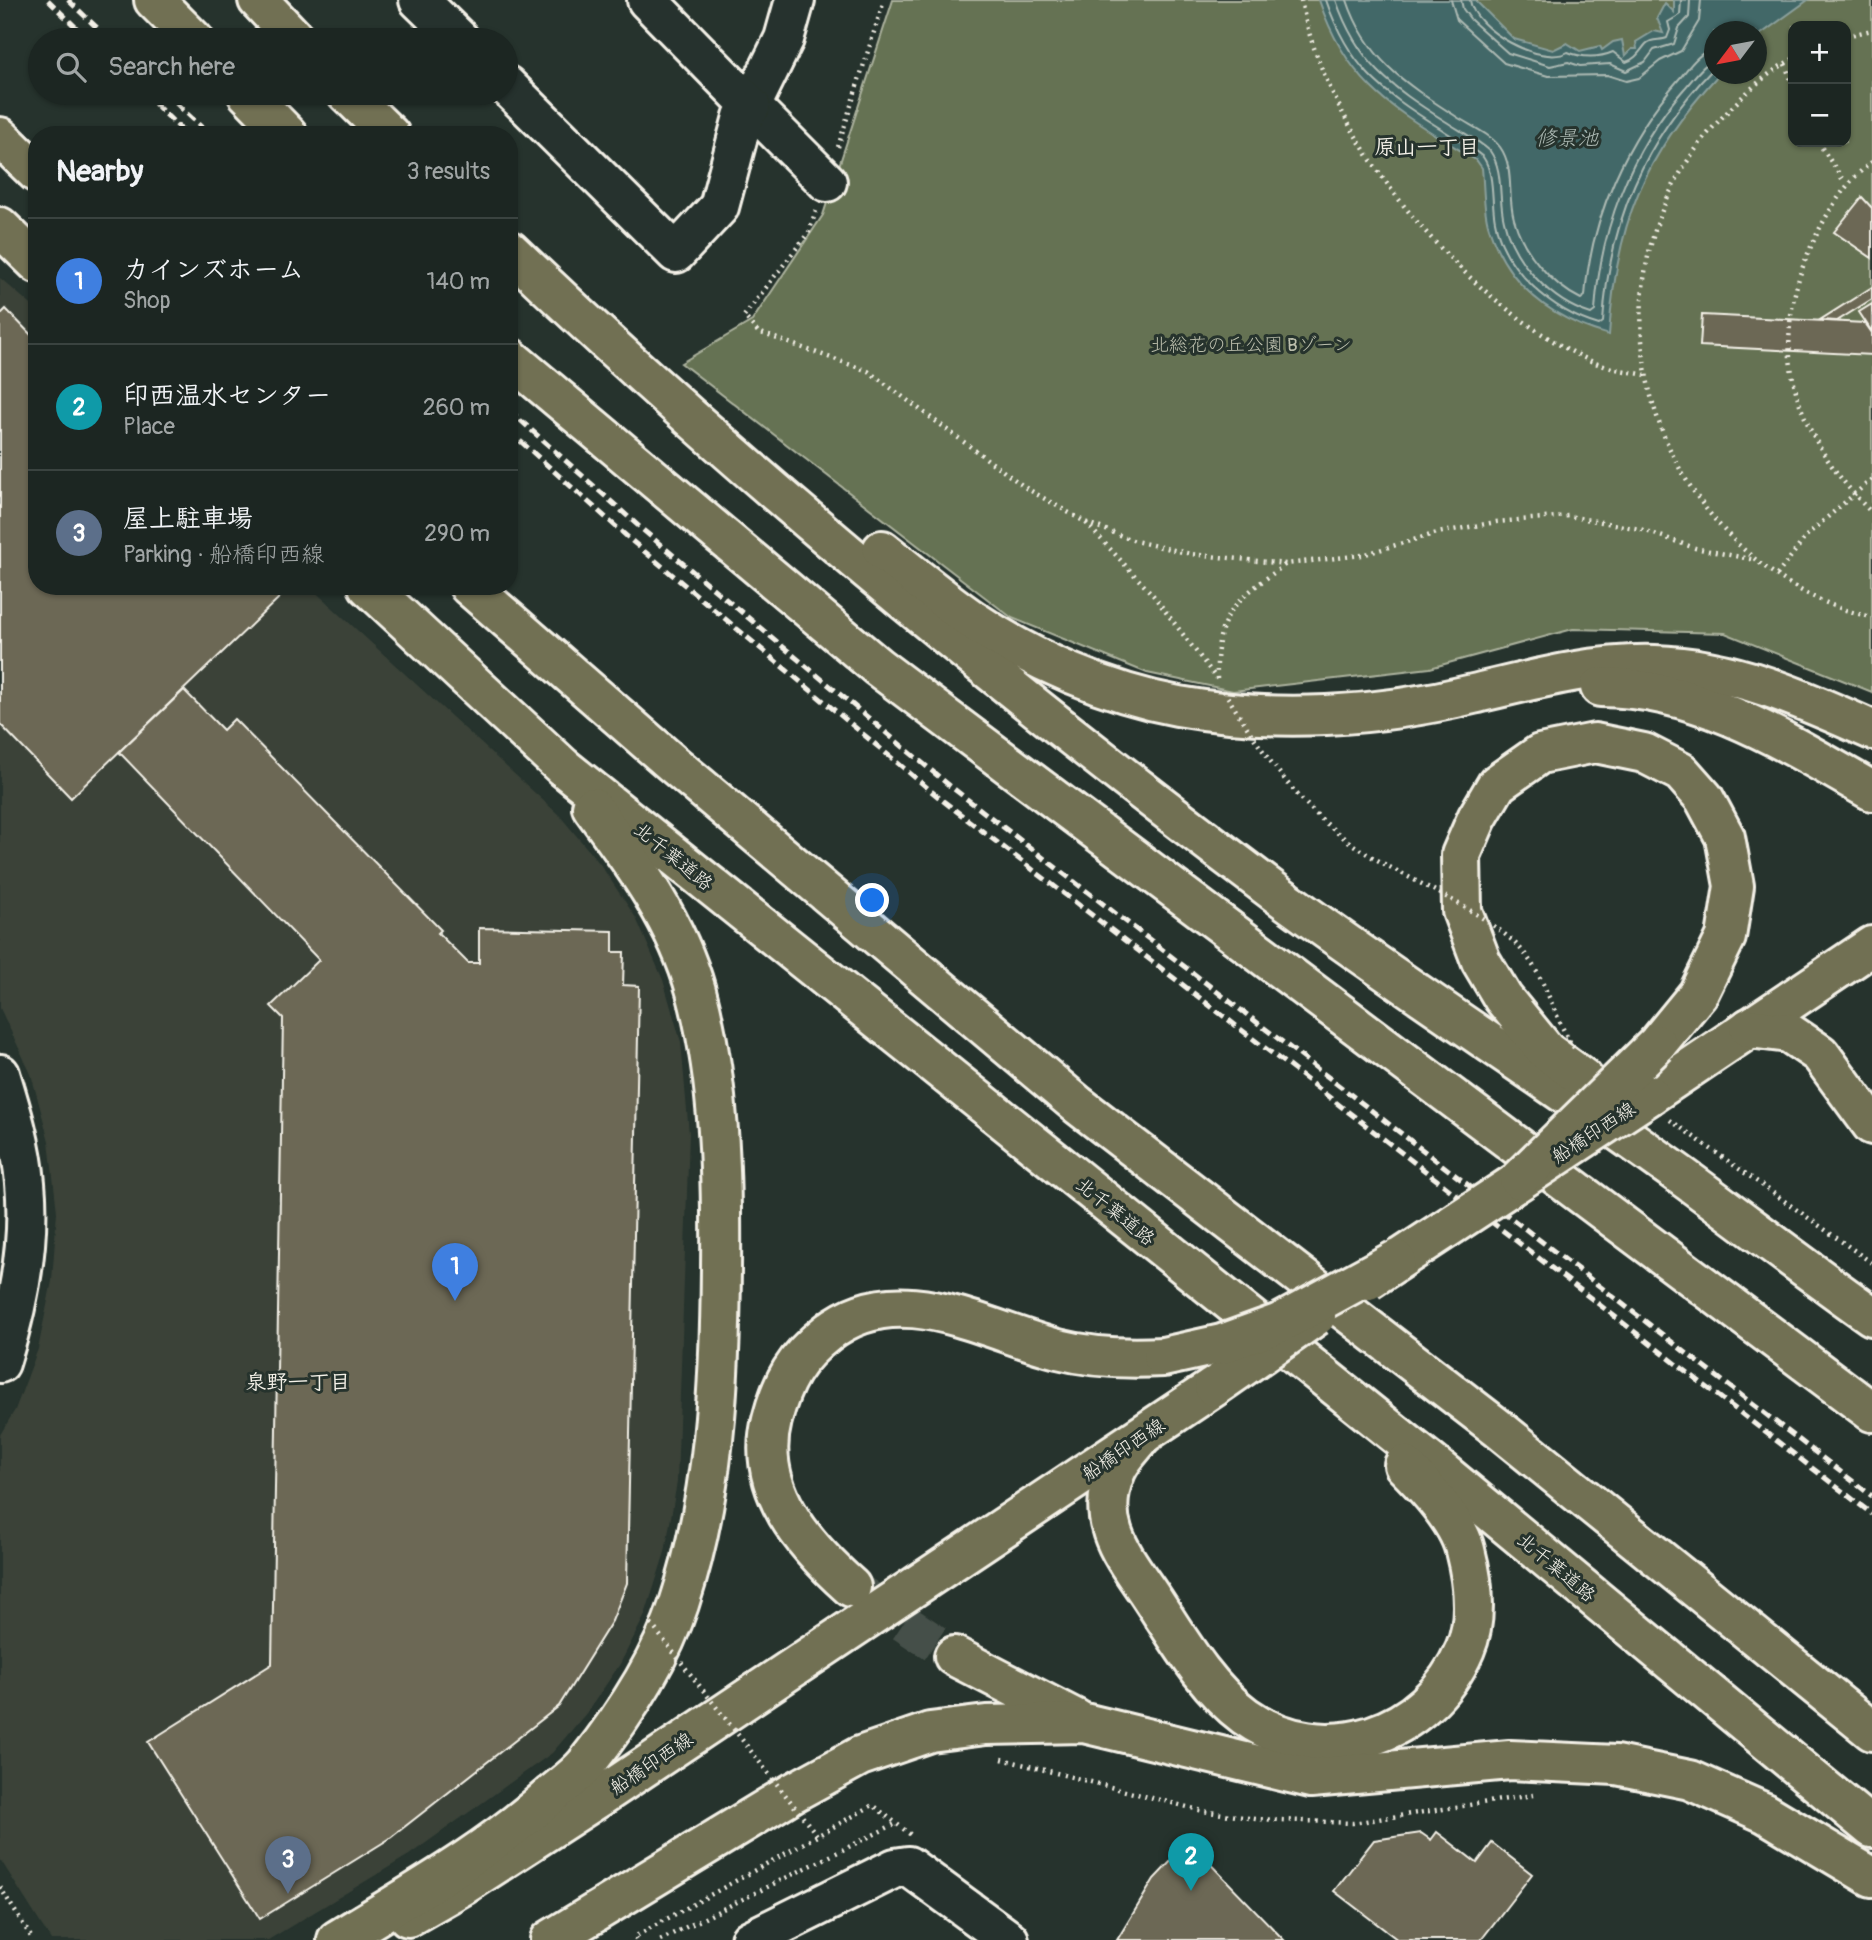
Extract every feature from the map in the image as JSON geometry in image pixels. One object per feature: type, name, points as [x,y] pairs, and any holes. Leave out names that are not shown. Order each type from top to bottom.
[{"type":"main road","points":[[154,0],[182,28]]},
{"type":"main road","points":[[258,0],[285,28]]},
{"type":"main road","points":[[259,105],[279,126]]},
{"type":"main road","points":[[359,105],[381,126]]},
{"type":"main road","points":[[0,137],[28,164]]},
{"type":"main road","points":[[0,227],[28,254]]},
{"type":"main road","points":[[518,259],[679,409],[907,603],[1103,760],[1279,895],[1683,1177],[1872,1316]]},
{"type":"main road","points":[[586,323],[974,621],[1066,670],[1125,692],[1179,706],[1264,714],[1324,715],[1384,710],[1584,670],[1656,665],[1762,684],[1872,730]]},
{"type":"main road","points":[[518,365],[878,667],[1872,1412]]},
{"type":"main road","name":"北千葉道路","points":[[378,595],[563,767],[1440,1470],[1872,1828]]},
{"type":"main road","points":[[479,595],[672,763],[1078,1105],[1499,1429],[1872,1731]]},
{"type":"main road","points":[[1472,694],[1547,687],[1608,687],[1661,693],[1722,711],[1872,790]]},
{"type":"main road","points":[[1519,1179],[1657,1044],[1698,994],[1726,937],[1734,886],[1725,837],[1704,798],[1681,772],[1644,753],[1595,743],[1540,754],[1497,784],[1476,818],[1461,855],[1462,911],[1481,961],[1503,998],[1546,1051],[1872,1292]]},
{"type":"main road","points":[[337,1940],[519,1824],[584,1767],[647,1677],[678,1607],[699,1536],[715,1441],[720,1348],[722,1194],[713,1078],[695,990],[668,920],[625,852],[563,767]]},
{"type":"main road","name":"船橋印西線","points":[[367,1940],[462,1886],[589,1804],[1141,1437],[1395,1260],[1519,1179],[1654,1103],[1749,1028],[1872,946]]},
{"type":"main road","points":[[1749,1028],[1789,1033],[1820,1055],[1872,1125]]},
{"type":"main road","points":[[1036,1148],[1110,1222],[1382,1444],[1432,1494],[1465,1548],[1474,1604],[1466,1648],[1440,1691],[1412,1718],[1374,1737],[1342,1742],[1290,1739],[1245,1716],[1205,1676],[1114,1544],[1107,1501],[1116,1469],[1141,1437]]},
{"type":"main road","points":[[851,1587],[817,1557],[794,1529],[774,1486],[767,1438],[781,1386],[807,1349],[841,1321],[874,1309],[938,1311],[988,1324],[1057,1349],[1113,1359],[1163,1357],[1222,1344],[1280,1323],[1395,1260]]},
{"type":"main road","points":[[954,1656],[1084,1723],[1311,1778],[1510,1760],[1616,1765],[1690,1780],[1765,1813],[1872,1877]]},
{"type":"main road","points":[[550,1940],[860,1756],[930,1732],[986,1725],[1084,1723]]},
{"type":"street","points":[[419,0],[448,28]]},
{"type":"street","points":[[646,0],[827,182]]},
{"type":"street","points":[[518,97],[676,253],[719,207],[743,117],[784,39],[795,0]]},
{"type":"street","points":[[0,1074],[17,1132],[26,1185],[24,1251],[15,1315],[0,1363]]},
{"type":"street","points":[[750,1940],[895,1868],[908,1866],[1009,1940]]},
{"type":"path","points":[[884,0],[809,232],[744,316],[758,332],[867,371],[1026,488],[1085,522],[1135,541],[1191,554],[1286,564],[1362,555],[1437,533],[1496,522],[1568,516],[1640,530],[1695,548],[1755,560]]},
{"type":"path","points":[[1301,0],[1305,21],[1332,89],[1365,154],[1443,250],[1485,293],[1539,330],[1594,362],[1645,375]]},
{"type":"path","points":[[1851,35],[1872,30]]},
{"type":"path","points":[[1788,62],[1740,98],[1707,134],[1668,196],[1646,265],[1640,314],[1645,375],[1659,428],[1683,478],[1715,522],[1755,560],[1777,575],[1827,603],[1872,617]]},
{"type":"path","points":[[1785,64],[1792,84]]},
{"type":"path","points":[[1821,147],[1843,180]]},
{"type":"path","points":[[1872,162],[1829,209],[1805,259],[1791,312],[1789,342],[1794,389],[1807,425],[1824,459],[1872,513]]},
{"type":"path","points":[[1777,575],[1808,534],[1872,479]]},
{"type":"path","points":[[1085,522],[1153,596],[1217,680],[1273,767],[1326,824],[1359,849],[1471,914],[1513,942],[1535,965],[1563,1032],[1583,1056]]},
{"type":"path","points":[[1217,680],[1220,631],[1231,609],[1245,593],[1286,564]]},
{"type":"path","points":[[1215,690],[1235,692]]},
{"type":"path","points":[[1654,1103],[1872,1263]]},
{"type":"path","points":[[646,1635],[655,1612]]},
{"type":"path","points":[[651,1623],[817,1836]]},
{"type":"path","points":[[1000,1758],[1203,1811],[1256,1819],[1353,1823],[1541,1795]]},
{"type":"path","points":[[788,1816],[808,1803]]},
{"type":"path","points":[[636,1940],[634,1937],[873,1805],[912,1835]]},
{"type":"path","points":[[660,1940],[897,1823]]},
{"type":"path","points":[[0,1887],[33,1940]]},
{"type":"shaded area","points":[[0,278],[28,302],[28,595],[319,595],[560,816],[600,864],[636,918],[663,980],[681,1042],[689,1134],[677,1482],[665,1552],[645,1615],[620,1664],[588,1711],[552,1753],[409,1855],[268,1940],[51,1940],[0,1859],[0,1435],[15,1410],[38,1349],[52,1281],[57,1212],[49,1141],[31,1074],[0,1008]]},
{"type":"green space","name":"北総花の丘公園 Bゾーン","points":[[893,0],[1872,0],[1872,692],[1725,633],[1573,629],[1430,668],[1233,691],[1147,673],[1012,618],[681,363],[752,321],[823,215]]},
{"type":"water","name":"修景池","points":[[1319,0],[1475,0],[1514,39],[1553,50],[1567,43],[1580,51],[1600,46],[1602,50],[1613,42],[1622,40],[1625,56],[1632,49],[1637,49],[1636,42],[1654,31],[1663,33],[1657,18],[1665,3],[1674,12],[1674,0],[1808,0],[1767,30],[1767,21],[1704,21],[1704,84],[1710,84],[1671,134],[1638,194],[1618,259],[1609,335],[1551,310],[1520,284],[1497,249],[1489,228],[1482,168],[1477,161],[1381,97],[1346,57]]},
{"type":"building","points":[[1862,197],[1872,208],[1872,258],[1834,232]]},
{"type":"building","points":[[1872,287],[1872,299],[1837,321],[1820,320]]},
{"type":"building","points":[[1872,304],[1872,332],[1859,312]]},
{"type":"building","points":[[6,309],[28,332],[28,595],[281,596],[71,798],[0,724],[0,315]]},
{"type":"building","points":[[1702,315],[1865,323],[1872,333],[1872,355],[1700,346]]},
{"type":"building","points":[[184,690],[223,730],[234,719],[441,930],[438,933],[468,963],[479,963],[479,928],[613,931],[613,952],[624,952],[623,985],[639,986],[627,1583],[612,1621],[559,1706],[389,1839],[260,1919],[148,1742],[272,1664],[283,1018],[271,1006],[319,960],[119,752]]},
{"type":"building","points":[[1437,1832],[1477,1863],[1492,1843],[1532,1874],[1481,1940],[1398,1940],[1334,1891],[1374,1840],[1421,1833],[1431,1840]]},
{"type":"building","points":[[1192,1845],[1284,1940],[1117,1940],[1154,1879],[1173,1859]]},
{"type":"tunnel","points":[[856,1591],[954,1656]]},
{"type":"railway","points":[[48,0],[77,28]]},
{"type":"railway","points":[[68,0],[97,28]]},
{"type":"railway","points":[[156,105],[178,126]]},
{"type":"railway","points":[[178,105],[200,126]]},
{"type":"railway","points":[[518,418],[643,530],[950,786],[1872,1496]]},
{"type":"railway","points":[[518,439],[632,541],[942,800],[1872,1514]]},
{"type":"place","name":"カインズホーム","points":[[455,1301]]},
{"type":"place","name":"印西温水センター","points":[[1191,1891]]},
{"type":"place","name":"屋上駐車場","points":[[288,1894]]},
{"type":"district","name":"原山一丁目","points":[[1427,147]]},
{"type":"district","name":"泉野一丁目","points":[[298,1382]]}]
